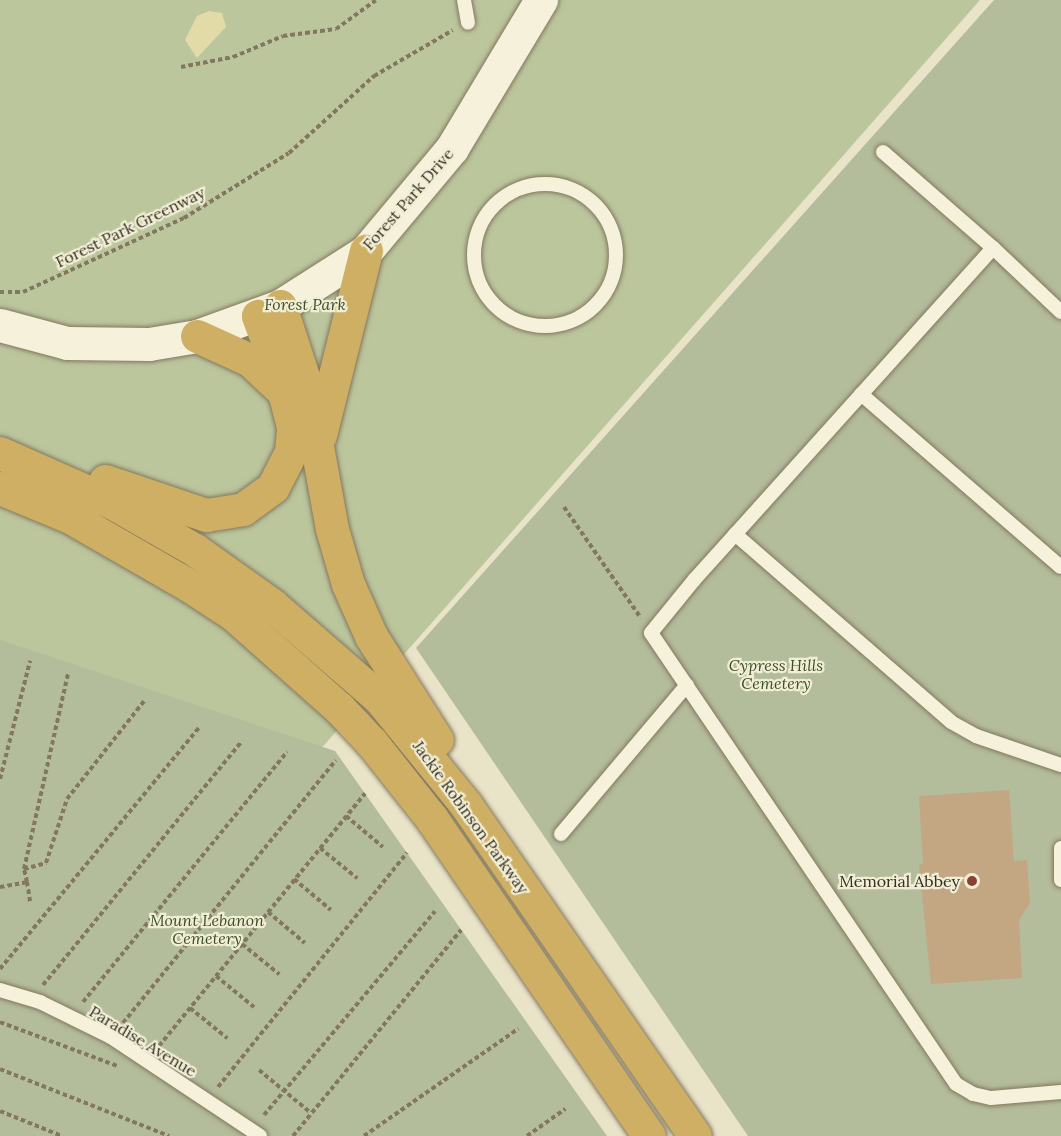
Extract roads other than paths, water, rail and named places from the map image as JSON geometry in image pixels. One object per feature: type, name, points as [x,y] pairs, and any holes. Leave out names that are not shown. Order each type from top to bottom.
[{"type":"highway","points":[[318,442],[366,251]]},
{"type":"highway","points":[[32,465],[118,483],[193,512],[231,513],[265,496],[287,464],[293,440],[269,311]]},
{"type":"highway","points":[[269,311],[298,357],[318,442],[332,529],[357,608],[389,666],[430,726],[495,848]]},
{"type":"highway","points":[[196,336],[250,360],[286,394]]},
{"type":"highway","name":"Jackie Robinson Parkway","points":[[0,453],[32,465],[155,526],[272,605],[380,699],[440,771],[695,1136]]},
{"type":"highway","name":"Jackie Robinson Parkway","points":[[0,488],[110,538],[207,597],[270,644],[339,708],[372,743],[432,819],[649,1136]]},
{"type":"street","name":"Forest Park Drive","points":[[0,325],[67,343],[149,344],[196,336],[269,311],[366,251],[453,148],[541,0]]},
{"type":"lane","points":[[464,0],[468,23]]},
{"type":"lane","points":[[884,152],[993,248],[1061,312]]},
{"type":"lane","points":[[558,185],[589,198],[604,215],[613,235],[616,257],[612,280],[601,299],[585,314],[564,324],[542,327],[520,322],[501,312],[485,295],[476,275],[473,252],[477,230],[488,211],[504,195],[525,186],[558,185]]},
{"type":"lane","points":[[993,248],[735,534],[651,633],[956,1084],[973,1094],[991,1098],[1061,1092]]},
{"type":"lane","points":[[861,394],[1061,567]]},
{"type":"lane","points":[[735,534],[951,722],[976,736],[1061,765]]},
{"type":"lane","points":[[561,834],[687,685]]},
{"type":"lane","points":[[1061,848],[1061,880]]},
{"type":"lane","name":"Paradise Avenue","points":[[0,990],[32,999],[111,1037],[208,1099],[256,1133]]},
{"type":"place","name":"Memorial Abbey","points":[[972,881]]},
{"type":"park label","name":"Forest Park","points":[[305,304]]},
{"type":"park label","name":"Cypress Hills Cemetery","points":[[776,674]]},
{"type":"park label","name":"Mount Lebanon Cemetery","points":[[207,929]]}]
